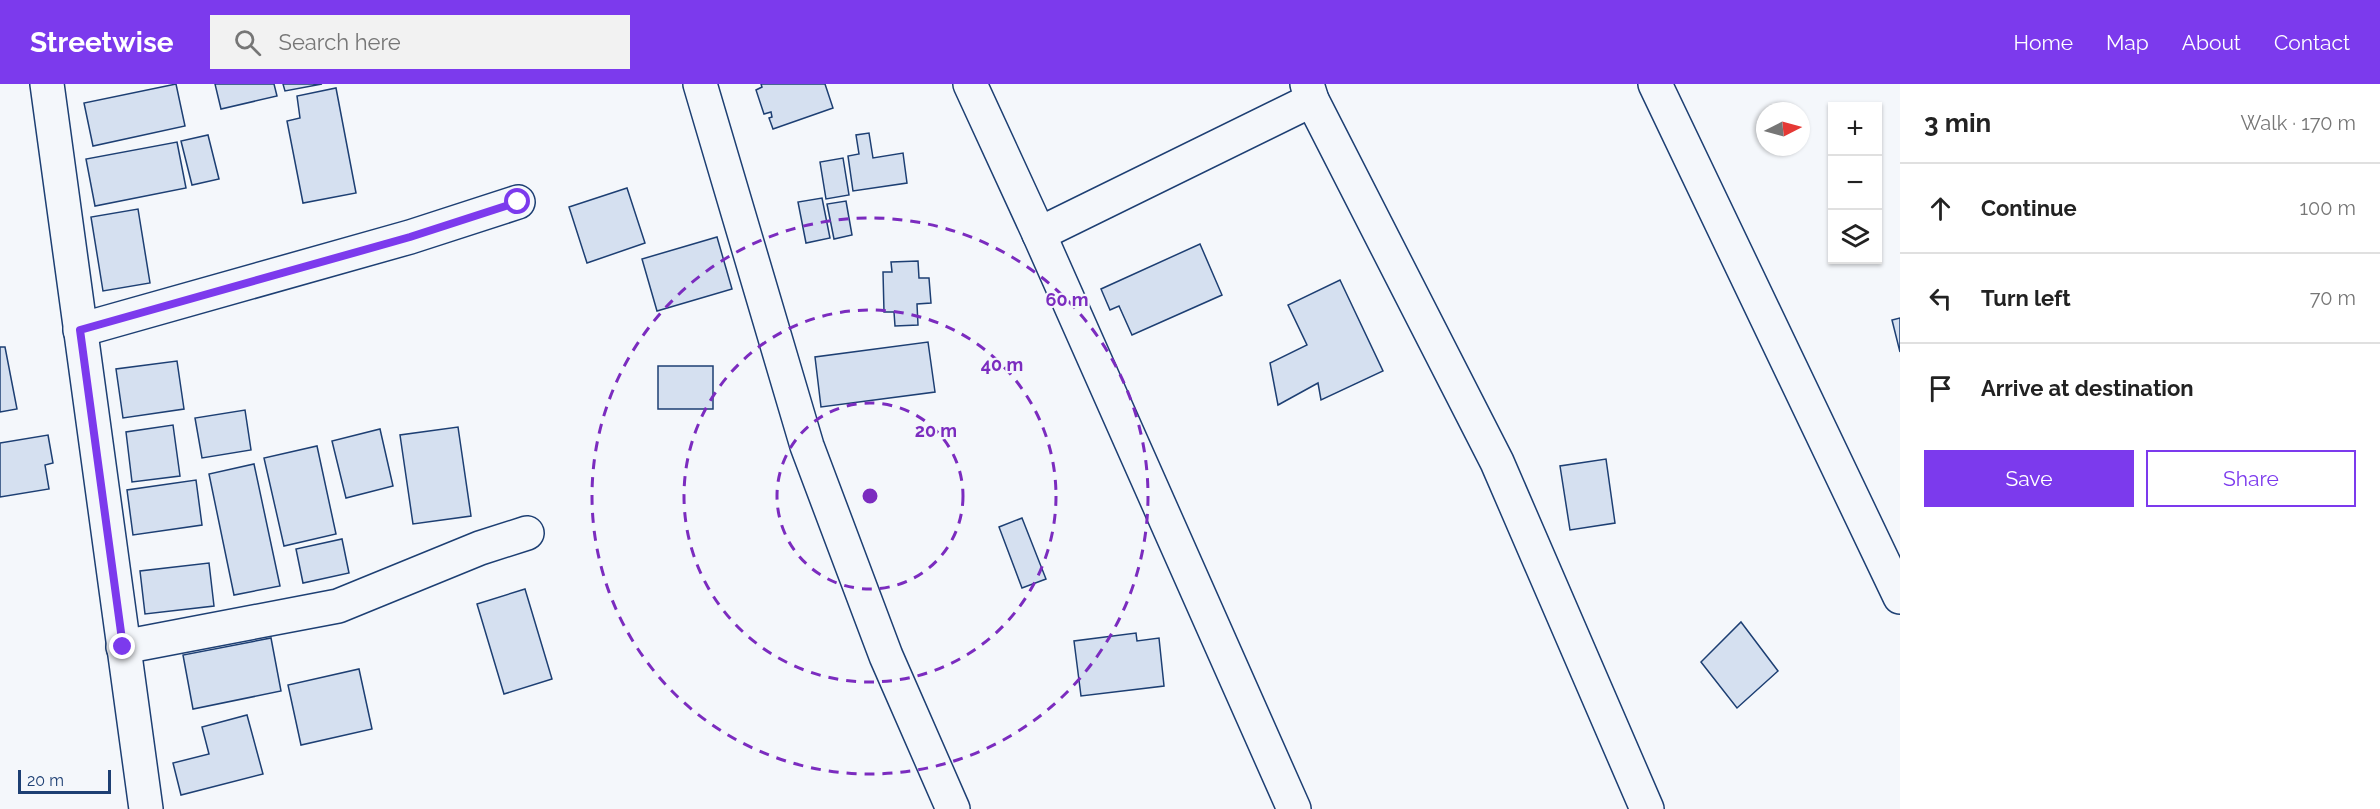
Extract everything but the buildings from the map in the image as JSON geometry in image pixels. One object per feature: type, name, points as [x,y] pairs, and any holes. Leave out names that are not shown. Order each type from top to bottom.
[{"type":"street","points":[[47,84],[146,809]]},
{"type":"street","points":[[700,84],[807,446],[886,656],[953,809]]},
{"type":"street","points":[[970,84],[1294,809]]},
{"type":"street","points":[[1655,84],[1900,597]]},
{"type":"street","points":[[1039,234],[1310,92],[1497,462],[1647,809]]},
{"type":"street","points":[[80,330],[410,237],[518,202]]},
{"type":"street","points":[[123,647],[338,606],[480,548],[527,533]]},
{"type":"route","points":[[123,647],[80,330],[410,237],[518,202]]}]
